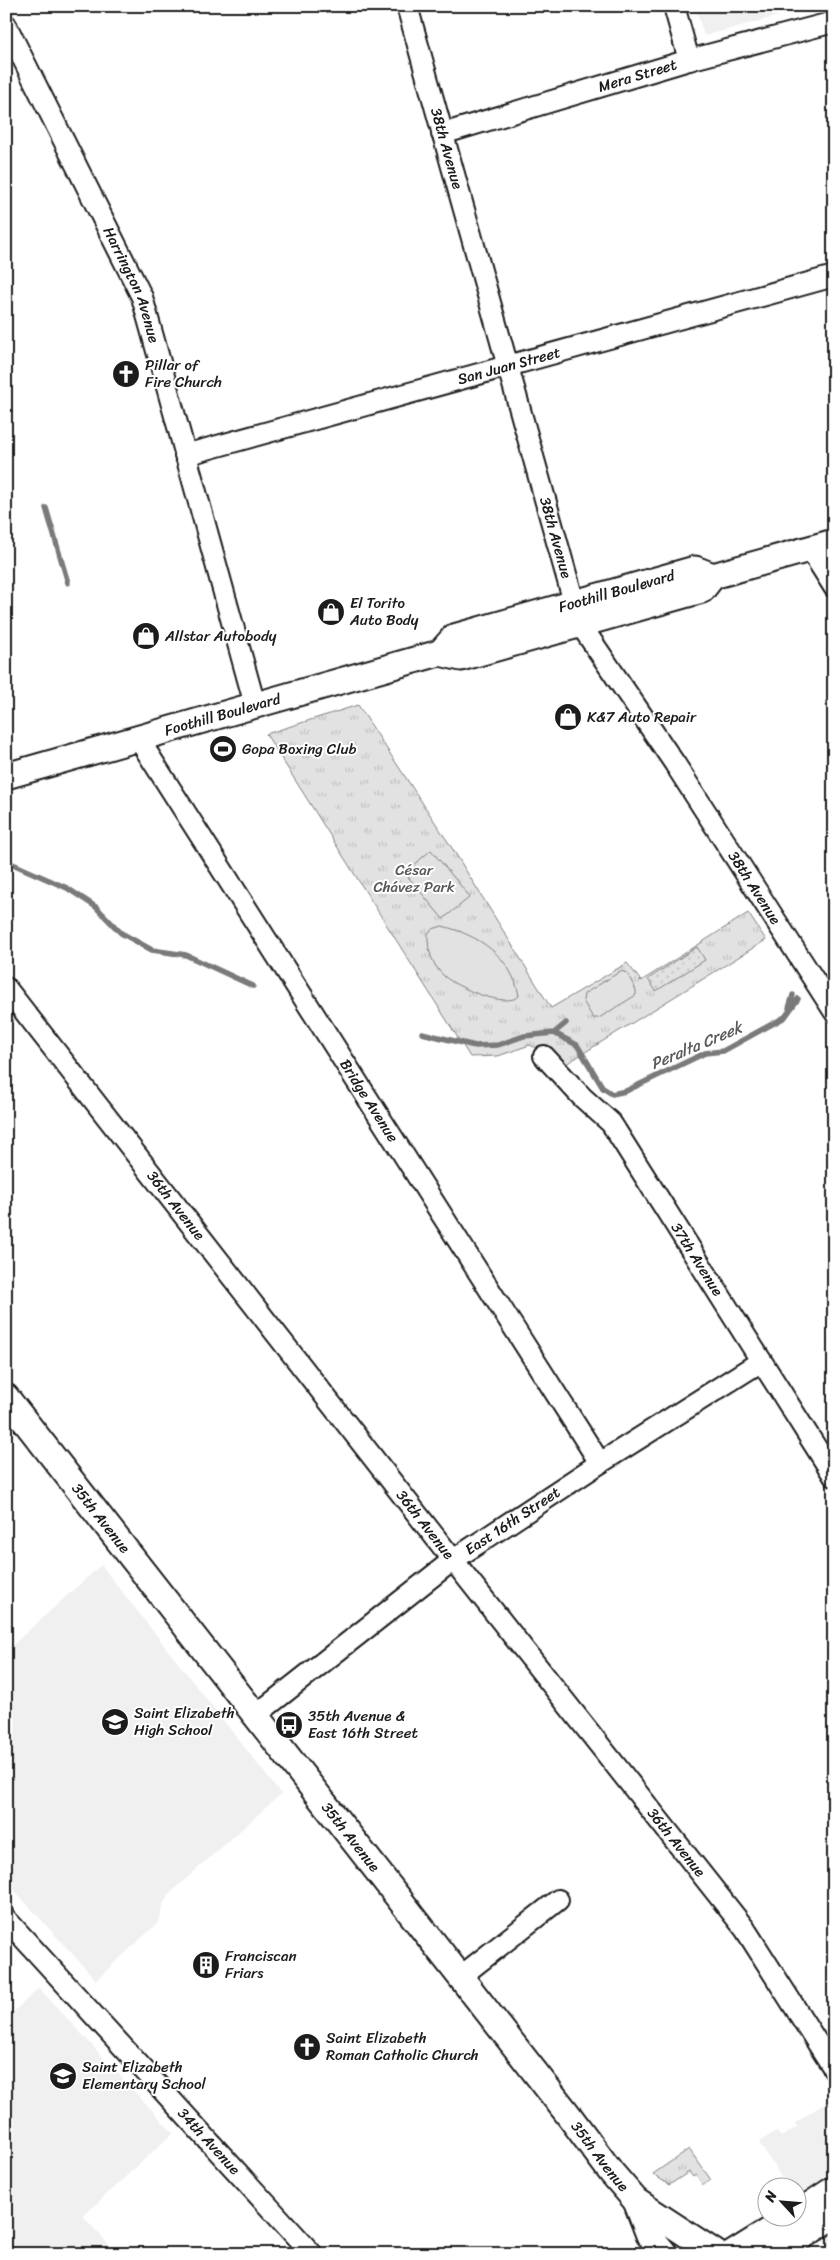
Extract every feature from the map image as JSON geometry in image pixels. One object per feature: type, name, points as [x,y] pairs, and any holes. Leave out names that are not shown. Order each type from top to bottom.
[{"type":"main road","name":"Foothill Boulevard","points":[[6,776],[440,653],[461,658],[577,613],[702,590],[713,576],[834,542]]},
{"type":"main road","name":"35th Avenue","points":[[6,1397],[611,2172],[636,2201],[717,2254]]},
{"type":"main road","points":[[808,2206],[834,2189]]},
{"type":"main road","points":[[636,2201],[649,2234],[664,2254]]},
{"type":"main road","points":[[774,2254],[834,2216]]},
{"type":"main road","points":[[732,2254],[774,2228]]},
{"type":"street","name":"38th Avenue","points":[[407,6],[577,613],[834,1011]]},
{"type":"street","points":[[674,6],[689,60]]},
{"type":"street","name":"Mera Street","points":[[442,134],[689,60],[834,22]]},
{"type":"street","name":"Harrington Avenue","points":[[6,25],[142,297],[255,705]]},
{"type":"street","name":"San Juan Street","points":[[186,455],[834,276]]},
{"type":"street","points":[[810,549],[834,587]]},
{"type":"street","name":"Bridge Avenue","points":[[138,738],[600,1463]]},
{"type":"street","name":"36th Avenue","points":[[6,988],[453,1560],[745,1928],[834,2069]]},
{"type":"street","name":"37th Avenue","points":[[544,1056],[582,1097],[611,1124],[760,1362],[834,1476]]},
{"type":"street","name":"East 16th Street","points":[[256,1715],[453,1560],[600,1463],[760,1362]]},
{"type":"street","points":[[460,1977],[558,1900]]},
{"type":"street","name":"34th Avenue","points":[[6,1919],[300,2250]]},
{"type":"shaded area","points":[[695,6],[815,6],[704,36]]},
{"type":"shaded area","name":"Saint Elizabeth High School","points":[[101,1565],[281,1794],[169,1894],[163,1905],[159,1922],[96,1980],[6,1881],[6,1651]]},
{"type":"shaded area","name":"Saint Elizabeth Elementary School","points":[[39,1988],[173,2133],[83,2216],[117,2254],[6,2254],[6,2019]]},
{"type":"shaded area","points":[[834,2097],[834,2254],[818,2254],[827,2247],[808,2219],[808,2178],[781,2178],[759,2142],[776,2131],[781,2137],[797,2127],[795,2123]]},
{"type":"green space","name":"César Chávez Park","points":[[358,705],[452,848],[551,1008],[627,963],[641,981],[748,913],[766,940],[566,1064],[530,1045],[498,1056],[470,1057],[266,734]]},
{"type":"green space","points":[[431,850],[470,897],[443,919],[405,873]]},
{"type":"green space","points":[[442,926],[469,935],[492,950],[509,970],[519,996],[503,1000],[481,995],[459,986],[444,976],[433,962],[429,951],[428,939],[428,933]]},
{"type":"green space","points":[[697,947],[705,960],[656,991],[648,979]]},
{"type":"green space","points":[[621,971],[627,973],[636,990],[636,995],[599,1018],[593,1018],[583,1001],[584,994]]},
{"type":"green space","points":[[689,2149],[711,2180],[703,2185],[696,2175],[693,2177],[689,2172],[669,2185],[653,2174]]},
{"type":"waterway","points":[[46,508],[68,583]]},
{"type":"waterway","name":"Peralta Creek","points":[[6,861],[67,888],[96,907],[121,933],[152,950],[186,955],[253,986]]},
{"type":"waterway","name":"Peralta Creek","points":[[789,1008],[793,995]]},
{"type":"waterway","name":"Peralta Creek","points":[[422,1033],[475,1046],[498,1045],[524,1036],[554,1033],[577,1045],[603,1088],[612,1094],[626,1091],[705,1053],[723,1051],[785,1017],[798,999]]},
{"type":"waterway","name":"Peralta Creek","points":[[554,1033],[566,1023]]},
{"type":"place","name":"Pillar of Fire Church","points":[[126,374]]},
{"type":"place","name":"El Torito Auto Body","points":[[331,612]]},
{"type":"place","name":"Allstar Autobody","points":[[146,636]]},
{"type":"place","name":"K&7 Auto Repair","points":[[568,717]]},
{"type":"place","name":"Gopa Boxing Club","points":[[223,749]]},
{"type":"place","name":"Saint Elizabeth High School","points":[[115,1722]]},
{"type":"place","name":"35th Avenue & East 16th Street","points":[[289,1725]]},
{"type":"place","name":"Franciscan Friars","points":[[206,1965]]},
{"type":"place","name":"Saint Elizabeth Roman Catholic Church","points":[[307,2047]]},
{"type":"place","name":"Saint Elizabeth Elementary School","points":[[63,2076]]}]
